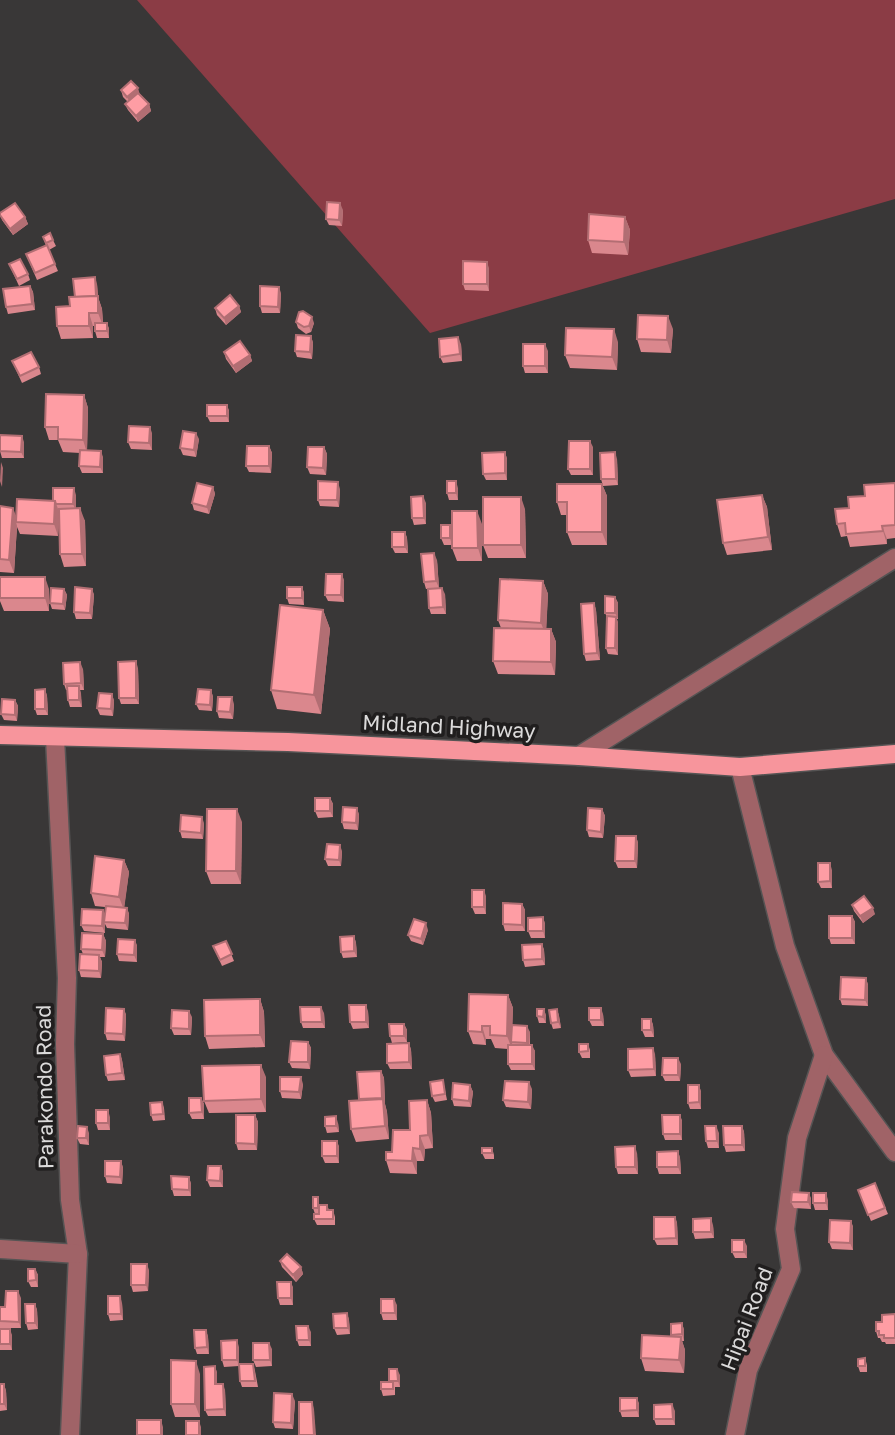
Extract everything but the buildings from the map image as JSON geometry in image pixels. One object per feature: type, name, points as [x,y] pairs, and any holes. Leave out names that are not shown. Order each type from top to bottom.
[{"type":"main road","name":"Midland Highway","points":[[0,735],[288,742],[740,766],[895,754]]},
{"type":"street","points":[[579,756],[895,558]]},
{"type":"street","name":"Parakondo Road","points":[[55,738],[66,978],[65,1044],[70,1200],[78,1254],[70,1435]]},
{"type":"street","points":[[740,766],[785,946],[824,1055],[895,1152]]},
{"type":"street","name":"Hipai Road","points":[[735,1435],[748,1370],[792,1269],[785,1229],[797,1138],[824,1055]]},
{"type":"street","points":[[0,1249],[78,1254]]},
{"type":"shaded area","points":[[137,0],[895,0],[895,199],[430,333]]}]
